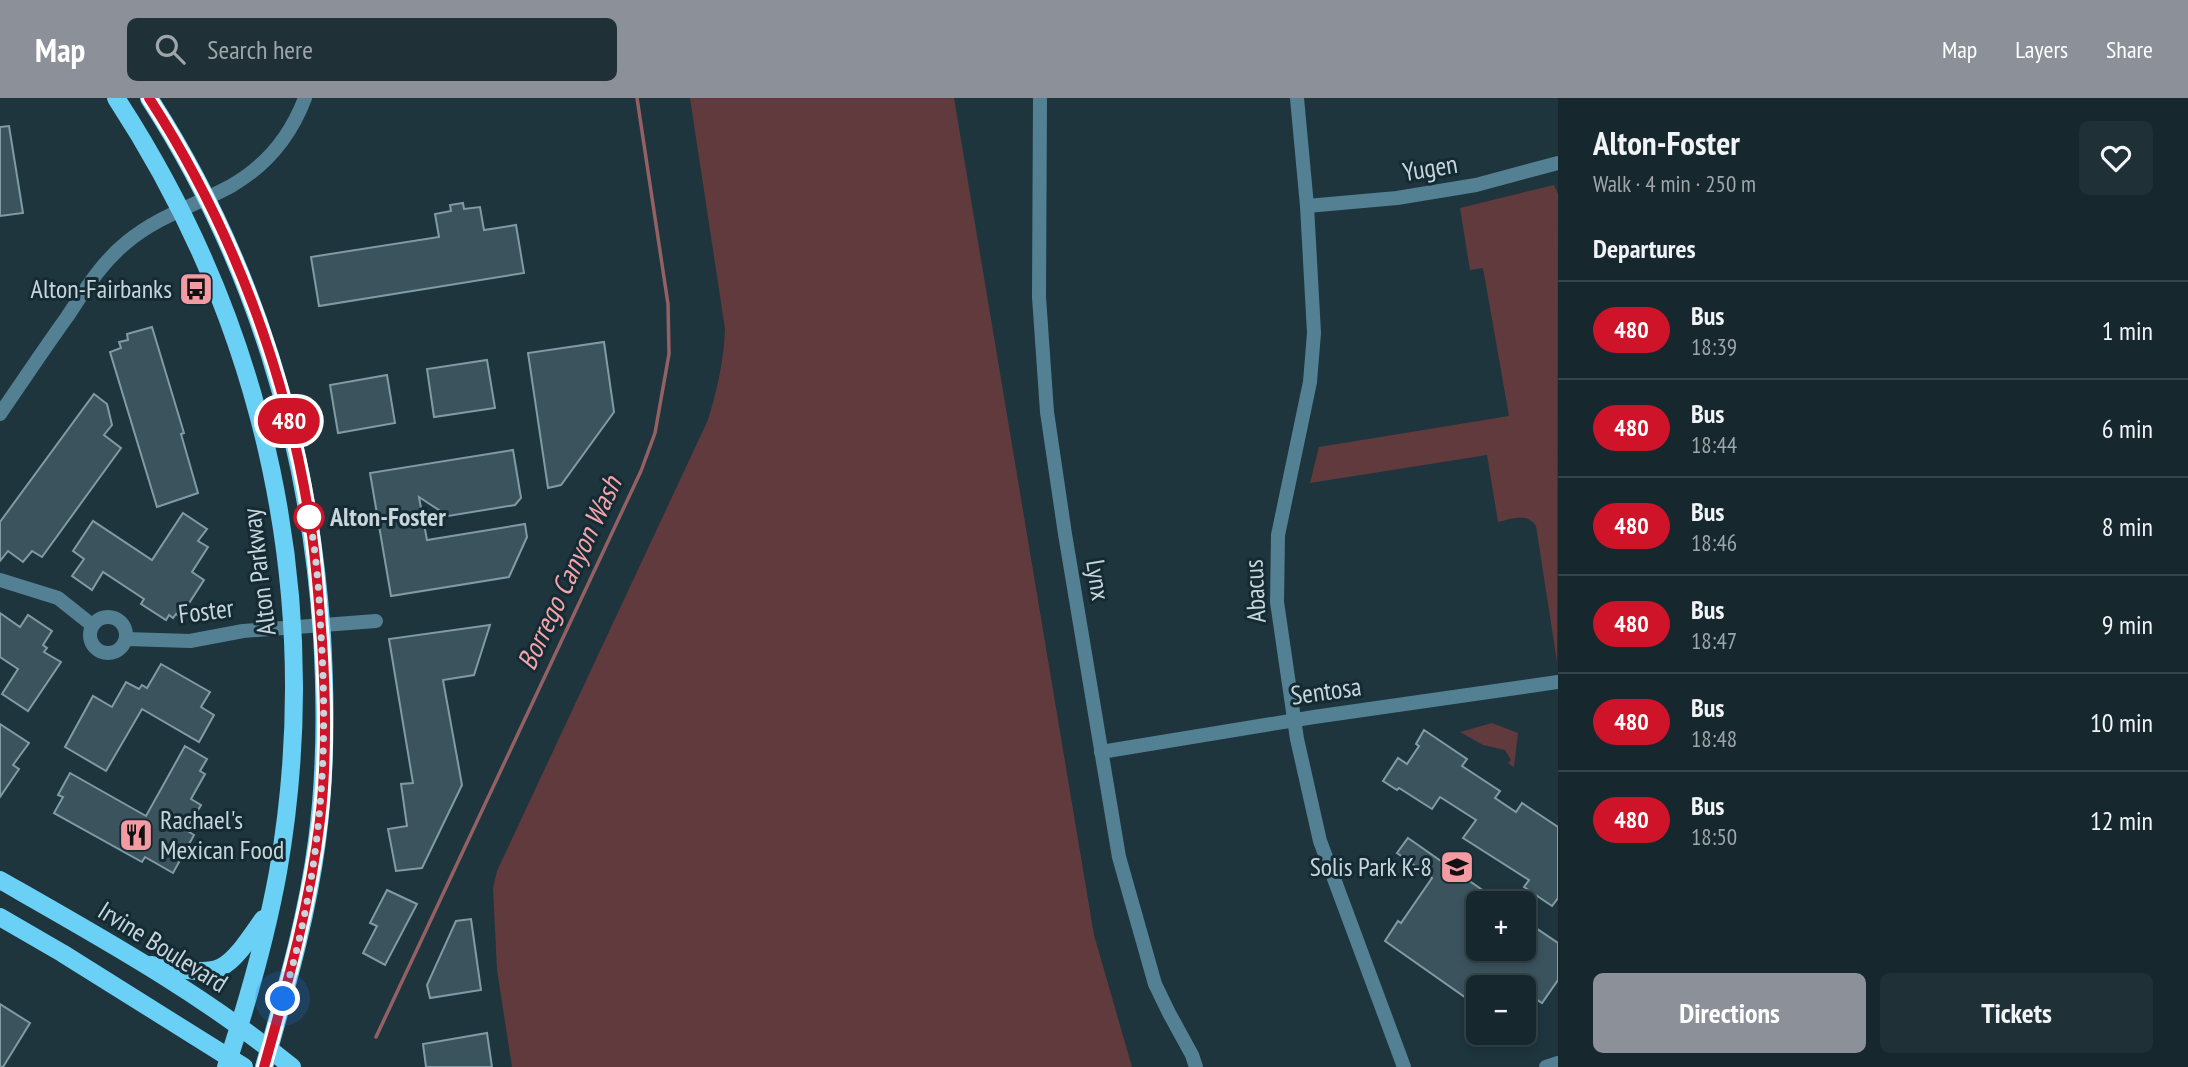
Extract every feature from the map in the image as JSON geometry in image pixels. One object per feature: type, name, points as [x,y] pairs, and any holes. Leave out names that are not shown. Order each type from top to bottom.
[{"type":"main road","name":"Alton Parkway","points":[[116,98],[181,209],[227,314],[264,433],[283,529],[294,628],[294,697],[289,779],[278,873],[238,1027],[233,1064]]},
{"type":"main road","name":"Alton Parkway","points":[[149,98],[206,198],[251,298],[289,417],[312,535],[321,626],[325,726],[320,817],[304,917],[264,1067]]},
{"type":"main road","name":"Irvine Boulevard","points":[[0,880],[144,964],[269,1048],[292,1067]]},
{"type":"main road","points":[[144,964],[202,972],[218,970],[236,958],[270,909]]},
{"type":"main road","points":[[0,917],[62,953],[233,1064]]},
{"type":"street","points":[[0,414],[102,265],[127,241],[156,221],[232,185],[265,160],[281,144],[297,120],[305,98]]},
{"type":"street","name":"Lynx","points":[[1040,98],[1039,297],[1047,412],[1101,752],[1119,857],[1155,984],[1194,1061],[1205,1067]]},
{"type":"street","name":"Abacus","points":[[1297,98],[1307,206],[1314,333],[1310,382],[1278,535],[1277,602],[1294,720],[1320,841],[1404,1067]]},
{"type":"street","name":"Yugen","points":[[1307,206],[1397,198],[1463,187],[1558,163]]},
{"type":"street","points":[[0,580],[58,598],[92,625]]},
{"type":"street","points":[[104,617],[118,620],[126,632],[126,639],[118,651],[100,652],[92,646],[89,639],[92,625],[104,617]]},
{"type":"street","name":"Foster","points":[[126,639],[190,641],[243,631],[376,621]]},
{"type":"street","name":"Sentosa","points":[[1101,752],[1294,720],[1558,682]]},
{"type":"street","points":[[1548,1067],[1558,1063]]},
{"type":"shaded area","points":[[690,98],[954,98],[1094,935],[1132,1067],[512,1067],[497,970],[493,888],[497,871],[708,420],[720,375],[725,329]]},
{"type":"shaded area","points":[[1554,185],[1558,194],[1557,662],[1536,526],[1524,518],[1498,522],[1487,455],[1310,483],[1319,447],[1509,416],[1483,268],[1470,270],[1460,208]]},
{"type":"shaded area","points":[[1492,723],[1518,733],[1514,767],[1508,763],[1511,760],[1505,750],[1483,745],[1460,732]]},
{"type":"building","points":[[9,126],[23,213],[0,216],[0,127]]},
{"type":"building","points":[[463,203],[464,209],[480,207],[484,230],[516,225],[524,273],[319,306],[311,257],[439,237],[435,214],[451,211],[450,205]]},
{"type":"building","points":[[152,327],[184,433],[181,434],[198,493],[157,507],[110,352],[121,348],[119,342],[128,340],[127,334]]},
{"type":"building","points":[[604,342],[614,412],[561,485],[548,488],[528,353]]},
{"type":"building","points":[[487,360],[495,408],[434,417],[427,369]]},
{"type":"building","points":[[387,375],[395,423],[338,433],[330,385]]},
{"type":"building","points":[[94,394],[107,404],[112,425],[104,435],[121,448],[42,557],[32,551],[23,562],[8,551],[0,561],[0,522]]},
{"type":"building","points":[[513,450],[521,498],[515,505],[448,516],[419,497],[427,540],[525,524],[527,537],[509,577],[391,596],[370,473]]},
{"type":"building","points":[[183,513],[207,529],[198,541],[208,547],[192,572],[204,580],[180,617],[176,614],[173,618],[169,615],[166,620],[141,604],[144,599],[103,572],[92,590],[72,576],[84,559],[73,551],[93,521],[152,560]]},
{"type":"building","points":[[0,613],[20,627],[28,615],[52,631],[43,645],[47,648],[44,652],[61,662],[28,711],[2,694],[18,669],[0,657]]},
{"type":"building","points":[[490,625],[474,675],[443,680],[462,785],[422,868],[396,871],[388,829],[407,826],[401,784],[413,783],[389,639]]},
{"type":"building","points":[[161,664],[210,692],[201,707],[214,715],[199,742],[142,709],[106,771],[65,747],[93,696],[112,707],[126,682],[139,689],[142,685],[147,688]]},
{"type":"building","points":[[0,724],[29,743],[13,765],[19,769],[0,797]]},
{"type":"building","points":[[1424,730],[1467,759],[1462,766],[1500,791],[1495,798],[1516,812],[1522,803],[1558,827],[1558,898],[1552,906],[1536,895],[1536,891],[1524,887],[1529,880],[1463,838],[1476,820],[1440,797],[1432,809],[1383,781],[1398,758],[1407,764],[1419,746],[1416,744]]},
{"type":"building","points":[[185,746],[207,759],[200,771],[205,774],[191,799],[201,805],[186,830],[194,835],[173,873],[145,857],[142,862],[54,813],[63,797],[58,795],[70,773],[146,816]]},
{"type":"building","points":[[1408,838],[1484,891],[1466,891],[1466,961],[1536,961],[1536,928],[1558,943],[1558,980],[1542,1003],[1536,999],[1536,975],[1466,975],[1466,998],[1385,941],[1432,878],[1397,853]]},
{"type":"building","points":[[387,890],[417,904],[385,965],[363,953],[377,926],[370,923]]},
{"type":"building","points":[[471,919],[481,990],[430,998],[427,985],[456,921]]},
{"type":"building","points":[[0,1004],[30,1023],[3,1067],[0,1067]]},
{"type":"building","points":[[487,1033],[492,1067],[426,1067],[423,1044]]},
{"type":"waterway","name":"Borrego Canyon Wash","points":[[376,1037],[641,471],[655,433],[669,354],[668,304],[637,98]]},
{"type":"bus line","name":"480","points":[[149,98],[181,151],[216,219],[251,298],[282,393],[294,440],[315,559],[325,715],[320,817],[304,917],[264,1067]]},
{"type":"place","name":"Alton-Fairbanks","points":[[196,289]]},
{"type":"place","name":"Alton-Foster","points":[[309,517]]},
{"type":"place","name":"Rachael's Mexican Food","points":[[136,835]]},
{"type":"place","name":"Solis Park K-8","points":[[1457,867]]},
{"type":"route","points":[[283,999],[310,889],[324,773],[323,655],[309,517]]}]
